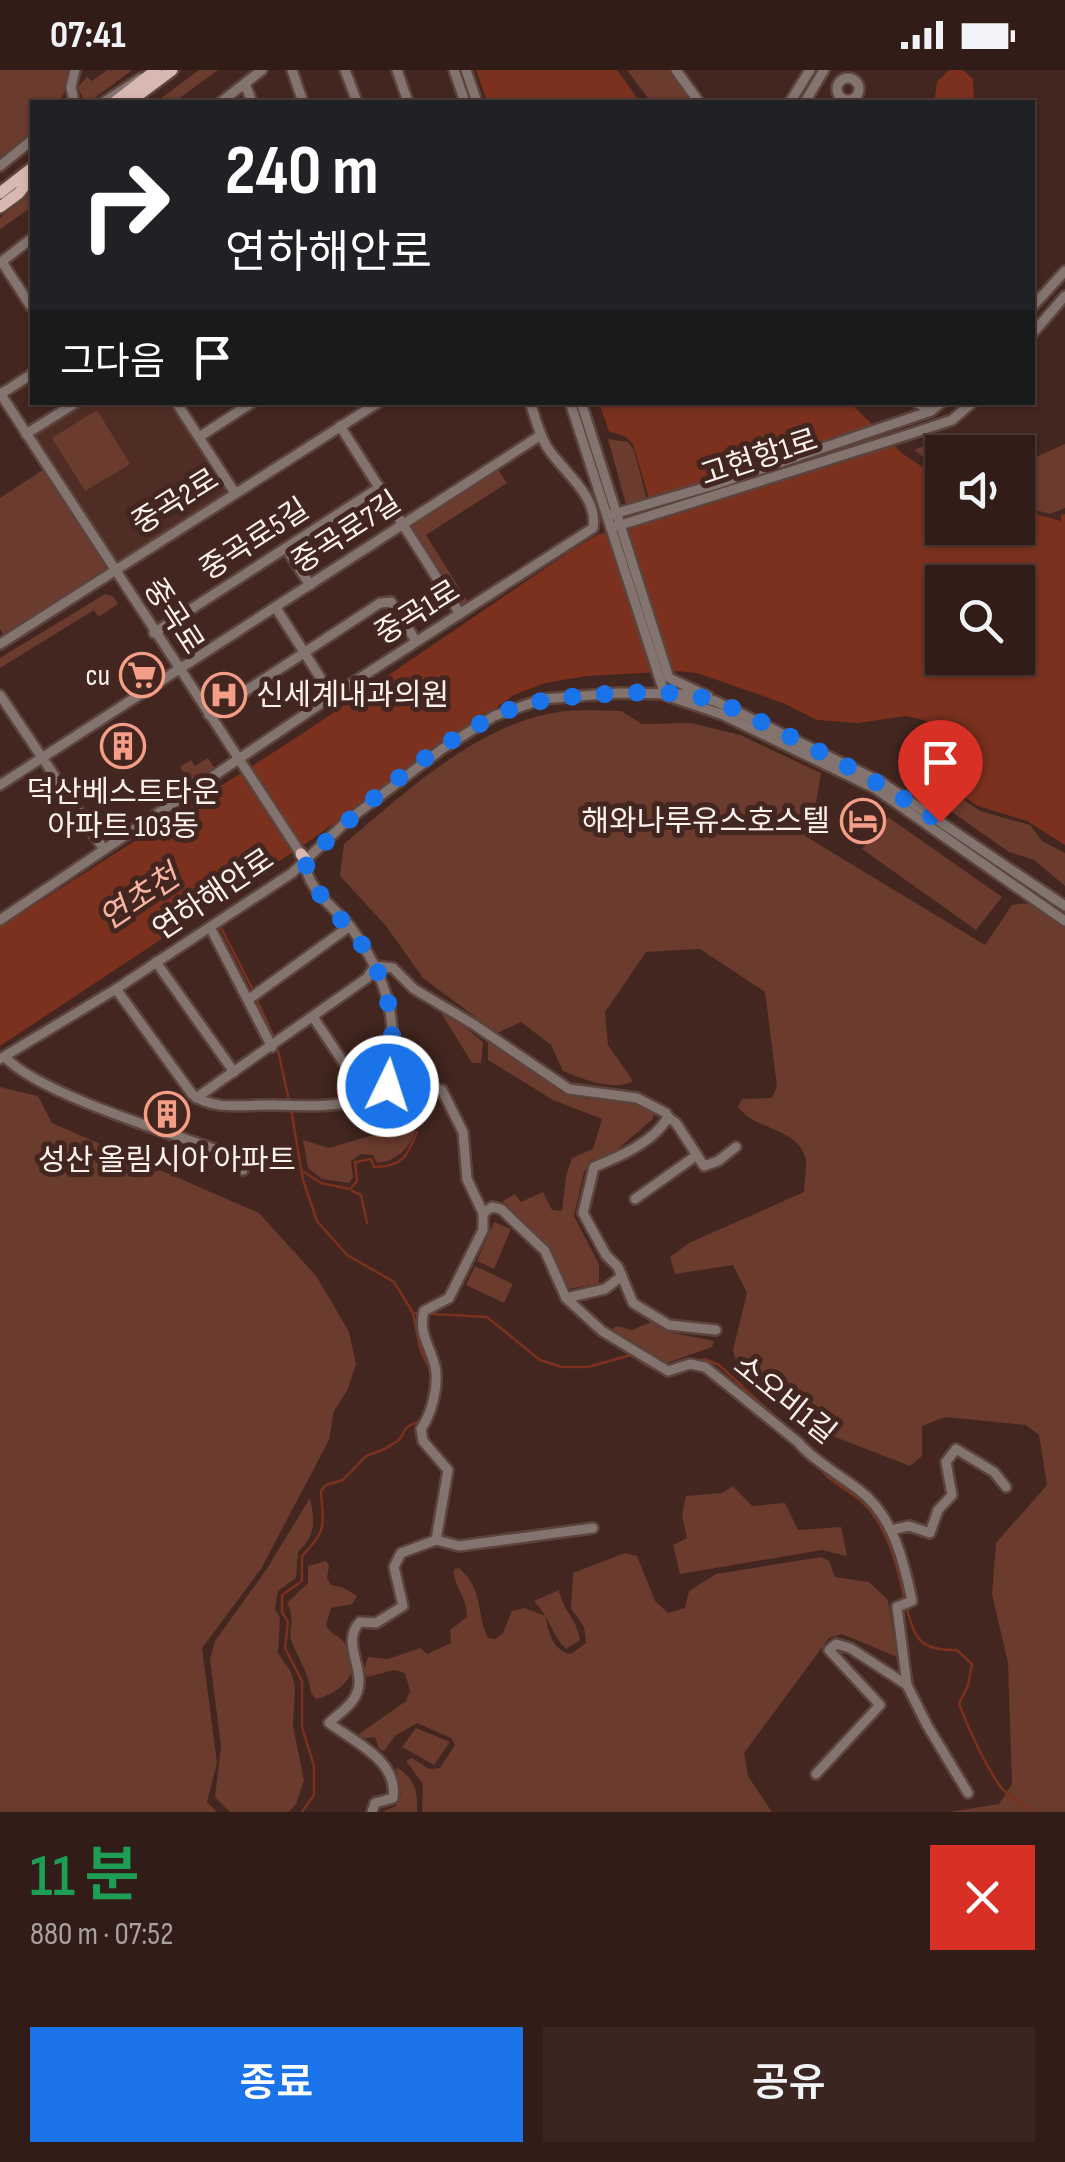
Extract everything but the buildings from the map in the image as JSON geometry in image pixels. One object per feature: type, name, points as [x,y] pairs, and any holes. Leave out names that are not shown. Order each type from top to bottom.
[{"type":"main road","points":[[133,100],[172,70]]},
{"type":"main road","points":[[118,100],[152,73]]},
{"type":"main road","points":[[0,193],[30,178]]},
{"type":"main road","points":[[0,204],[30,179]]},
{"type":"street","points":[[74,100],[75,70]]},
{"type":"street","points":[[224,100],[262,70]]},
{"type":"street","points":[[292,70],[302,100]]},
{"type":"street","points":[[346,70],[355,100]]},
{"type":"street","points":[[397,70],[407,100]]},
{"type":"street","points":[[454,70],[470,99]]},
{"type":"street","points":[[466,70],[470,99]]},
{"type":"street","points":[[676,70],[698,100]]},
{"type":"street","points":[[791,100],[809,70],[823,72],[844,86]]},
{"type":"street","points":[[806,100],[823,72]]},
{"type":"street","points":[[107,100],[134,80],[152,73]]},
{"type":"street","points":[[246,84],[251,100]]},
{"type":"street","points":[[63,100],[72,88]]},
{"type":"street","points":[[0,166],[30,142]]},
{"type":"street","points":[[30,240],[1,263],[30,305]]},
{"type":"street","points":[[1035,304],[1065,271]]},
{"type":"street","points":[[1035,331],[1065,296]]},
{"type":"street","points":[[0,394],[30,375]]},
{"type":"street","name":"중곡로","points":[[0,394],[304,857],[308,880],[350,926],[376,966]]},
{"type":"street","points":[[26,434],[71,405]]},
{"type":"street","points":[[178,405],[235,493]]},
{"type":"street","points":[[199,437],[247,405]]},
{"type":"street","name":"중곡2로","points":[[0,644],[374,405]]},
{"type":"street","name":"중곡1로","points":[[0,920],[103,848],[240,762],[332,696],[593,528],[586,500],[545,445],[531,405]]},
{"type":"street","points":[[576,405],[670,680],[716,701]]},
{"type":"street","points":[[921,405],[931,411]]},
{"type":"street","name":"고현항1로","points":[[612,515],[718,484],[931,411],[938,405]]},
{"type":"street","name":"고현항1로","points":[[616,527],[907,436],[952,420],[970,405]]},
{"type":"street","points":[[340,426],[460,614]]},
{"type":"street","name":"중곡로7길","points":[[0,785],[542,435]]},
{"type":"street","name":"중곡로5길","points":[[154,633],[380,487]]},
{"type":"street","points":[[616,527],[665,695]]},
{"type":"street","points":[[286,548],[310,586]]},
{"type":"street","points":[[210,715],[380,602],[391,602],[416,642]]},
{"type":"street","points":[[276,608],[332,696]]},
{"type":"street","name":"연하해안로","points":[[3,1058],[222,918],[397,780],[494,716],[543,699],[618,693],[681,694],[716,701],[881,782],[1065,906]]},
{"type":"street","points":[[0,695],[103,848]]},
{"type":"street","name":"연하해안로","points":[[665,695],[721,714],[876,789],[1065,921]]},
{"type":"street","points":[[210,926],[272,1047]]},
{"type":"street","points":[[249,999],[350,926]]},
{"type":"street","points":[[156,962],[234,1072]]},
{"type":"street","points":[[196,1098],[283,1040],[367,978],[376,966]]},
{"type":"street","points":[[116,988],[196,1098],[231,1106],[342,1104],[366,1096],[378,1087],[389,1065],[391,1012],[376,966]]},
{"type":"street","points":[[376,966],[393,968],[414,989],[569,1089],[637,1098],[676,1123],[704,1166],[736,1148]]},
{"type":"street","points":[[313,1017],[366,1096]]},
{"type":"street","points":[[3,1058],[90,1104],[234,1156],[243,1170]]},
{"type":"street","points":[[378,1087],[442,1090],[463,1132],[468,1180],[483,1212],[483,1230],[449,1298],[424,1311],[420,1325],[436,1370],[432,1413],[420,1429],[423,1441],[448,1470],[436,1540]]},
{"type":"street","points":[[668,1117],[663,1127],[620,1158],[598,1164],[592,1171],[583,1214],[606,1256],[618,1267],[633,1303],[669,1325],[716,1330]]},
{"type":"street","points":[[635,1199],[697,1155]]},
{"type":"street","name":"소오비1길","points":[[483,1212],[501,1209],[546,1251],[566,1298],[602,1331],[668,1371],[690,1364],[705,1367],[798,1442],[808,1456],[822,1460],[865,1494],[890,1530],[903,1558],[912,1602],[897,1608],[908,1685],[926,1725],[968,1792]]},
{"type":"street","points":[[566,1298],[605,1290],[622,1276]]},
{"type":"street","points":[[890,1530],[909,1526],[930,1533],[938,1510],[952,1496],[946,1462],[956,1449],[994,1472],[1006,1487]]},
{"type":"street","points":[[372,1812],[375,1803],[392,1798],[394,1789],[385,1764],[328,1723],[356,1698],[360,1666],[350,1642],[354,1628],[360,1622],[376,1623],[404,1606],[394,1567],[402,1553],[436,1540],[458,1546],[593,1528]]},
{"type":"street","points":[[816,1774],[880,1706],[829,1650],[836,1644],[850,1648],[908,1685]]},
{"type":"shaded area","points":[[0,70],[72,70],[60,100],[30,100],[30,139],[0,163]]},
{"type":"shaded area","points":[[107,70],[132,70],[92,100],[83,99],[78,87],[87,77],[92,81]]},
{"type":"shaded area","points":[[199,70],[218,70],[177,100],[159,100]]},
{"type":"shaded area","points":[[627,70],[672,70],[693,100],[650,100]]},
{"type":"shaded area","points":[[28,194],[30,208],[0,229],[0,218]]},
{"type":"shaded area","points":[[74,405],[177,405],[235,493],[113,569],[26,434]]},
{"type":"shaded area","points":[[97,410],[130,464],[85,491],[52,438]]},
{"type":"shaded area","points":[[608,439],[628,442],[634,450],[651,515],[643,524],[632,526]]},
{"type":"shaded area","points":[[1065,444],[1065,508],[1050,514],[1035,510],[1035,457]]},
{"type":"shaded area","points":[[925,445],[925,458],[914,450]]},
{"type":"shaded area","points":[[495,465],[507,483],[426,535],[471,607],[460,614],[404,524]]},
{"type":"shaded area","points":[[47,467],[113,569],[7,640],[0,629],[0,498]]},
{"type":"shaded area","points":[[105,594],[113,596],[118,604],[98,617],[94,610],[0,668],[0,658]]},
{"type":"shaded area","points":[[567,711],[621,711],[642,724],[691,723],[740,735],[821,773],[810,839],[985,945],[1012,905],[1030,903],[1065,927],[1065,1812],[950,1812],[999,1804],[1012,1784],[1008,1663],[992,1594],[996,1543],[1047,1485],[1039,1435],[1026,1425],[945,1417],[922,1426],[922,1456],[910,1466],[799,1423],[739,1373],[733,1350],[747,1293],[733,1265],[675,1274],[670,1257],[689,1243],[804,1192],[806,1160],[802,1149],[738,1107],[742,1099],[772,1098],[777,1086],[765,992],[700,949],[646,952],[605,1012],[608,1045],[633,1081],[616,1085],[598,1083],[563,1071],[551,1045],[521,1022],[497,1033],[423,978],[386,926],[340,876],[344,844],[417,783],[471,745],[529,719]]},
{"type":"shaded area","points":[[208,758],[215,769],[191,784],[180,767],[191,760],[195,766]]},
{"type":"shaded area","points":[[935,787],[948,789],[980,811],[1030,825],[1042,841],[1065,853],[1065,886],[1034,860],[1009,852],[932,798]]},
{"type":"shaded area","points":[[888,817],[1002,897],[976,930],[862,849]]},
{"type":"shaded area","points":[[445,1011],[483,1042],[481,1063],[472,1063],[442,1014]]},
{"type":"shaded area","points":[[488,1042],[564,1093],[587,1099],[631,1101],[654,1114],[612,1154],[591,1160],[584,1172],[574,1216],[599,1264],[599,1284],[567,1289],[549,1247],[503,1201],[515,1194],[521,1202],[543,1192],[552,1210],[562,1211],[572,1158],[593,1149],[602,1119],[553,1100],[488,1060]]},
{"type":"shaded area","points":[[0,1087],[38,1096],[52,1123],[259,1213],[317,1277],[349,1332],[356,1364],[348,1389],[334,1411],[329,1440],[261,1569],[202,1648],[217,1763],[207,1802],[217,1812],[0,1812]]},
{"type":"shaded area","points":[[417,1114],[415,1132],[407,1147],[385,1162],[377,1163],[373,1155],[361,1154],[351,1161],[353,1177],[349,1183],[322,1179],[308,1168],[303,1140],[329,1148],[404,1126]]},
{"type":"shaded area","points":[[494,1222],[511,1229],[494,1269],[477,1261]]},
{"type":"shaded area","points":[[475,1266],[513,1284],[504,1303],[466,1285]]},
{"type":"shaded area","points":[[653,1321],[669,1332],[714,1341],[712,1347],[667,1363],[611,1330],[617,1326],[632,1330]]},
{"type":"shaded area","points":[[733,1486],[752,1506],[785,1503],[798,1530],[841,1527],[847,1556],[822,1550],[680,1574],[673,1545],[687,1538],[682,1515],[686,1496],[722,1493]]},
{"type":"shaded area","points":[[310,1498],[311,1534],[298,1552],[296,1578],[278,1591],[275,1609],[280,1618],[278,1653],[295,1686],[293,1726],[304,1780],[289,1812],[230,1812],[215,1797],[221,1746],[210,1660],[215,1641],[266,1570]]},
{"type":"shaded area","points":[[625,1553],[637,1556],[655,1601],[668,1613],[685,1608],[689,1591],[716,1574],[821,1557],[829,1561],[835,1577],[869,1582],[888,1600],[897,1657],[842,1634],[829,1638],[744,1753],[748,1776],[772,1812],[422,1812],[423,1784],[406,1761],[412,1758],[429,1769],[440,1768],[455,1745],[451,1738],[417,1723],[395,1736],[384,1751],[379,1749],[375,1737],[360,1739],[359,1734],[406,1701],[410,1691],[405,1673],[394,1670],[367,1677],[364,1670],[368,1657],[388,1659],[420,1648],[427,1654],[451,1643],[450,1630],[467,1617],[454,1575],[454,1569],[459,1568],[473,1585],[488,1638],[495,1639],[503,1633],[512,1611],[525,1608],[545,1616],[555,1645],[571,1654],[586,1643],[584,1627],[571,1608],[573,1573]]},
{"type":"shaded area","points":[[326,1561],[331,1585],[357,1596],[352,1604],[331,1608],[326,1625],[350,1651],[353,1669],[343,1685],[316,1699],[291,1640],[287,1603],[308,1583],[308,1566]]},
{"type":"shaded area","points":[[559,1590],[580,1640],[566,1649],[534,1601]]},
{"type":"shaded area","points":[[416,1728],[450,1742],[434,1765],[402,1747]]},
{"type":"shaded area","points":[[396,1767],[414,1786],[417,1812],[382,1812],[396,1806],[401,1794]]},
{"type":"water","points":[[476,70],[617,70],[639,100],[486,100]]},
{"type":"water","points":[[949,70],[963,70],[973,79],[974,100],[934,100],[937,82]]},
{"type":"water","name":"연초천","points":[[600,405],[852,405],[903,454],[925,469],[925,545],[1035,545],[1035,514],[1061,521],[1065,514],[1065,845],[1027,821],[978,806],[966,798],[949,766],[942,738],[927,721],[906,716],[858,723],[817,720],[783,703],[697,673],[677,671],[587,676],[545,683],[514,695],[305,844],[0,1046],[0,927],[302,734],[572,550],[597,535],[648,522],[652,509],[633,444],[609,431]]},
{"type":"waterway","points":[[219,924],[254,992]]},
{"type":"waterway","points":[[257,1000],[274,1038]]},
{"type":"waterway","points":[[277,1046],[289,1101]]},
{"type":"waterway","points":[[291,1109],[303,1180],[317,1221],[347,1255],[394,1282],[413,1313],[420,1349],[431,1372],[428,1405]]},
{"type":"waterway","points":[[304,1172],[321,1183],[350,1189],[357,1181],[355,1162],[371,1159],[374,1167],[397,1163],[417,1132]]},
{"type":"waterway","points":[[352,1191],[361,1195],[367,1223]]},
{"type":"waterway","points":[[415,1313],[487,1317],[540,1360],[562,1367],[588,1367],[631,1355],[661,1373],[682,1371]]},
{"type":"waterway","points":[[698,1363],[704,1359],[719,1365],[806,1445]]},
{"type":"waterway","points":[[302,1812],[314,1795],[314,1766],[302,1727],[302,1681],[285,1648],[288,1622],[282,1612],[282,1595],[302,1581],[302,1556],[322,1526],[321,1491],[326,1485],[343,1480],[366,1456],[399,1440],[407,1427],[421,1420]]},
{"type":"waterway","points":[[818,1465],[860,1500],[877,1521],[895,1561],[905,1601]]},
{"type":"waterway","points":[[907,1608],[922,1642],[957,1650],[972,1664],[959,1704],[1000,1786],[1031,1812]]},
{"type":"place","name":"cu","points":[[142,675]]},
{"type":"place","name":"신세계내과의원","points":[[224,695]]},
{"type":"place","name":"덕산베스트타운 아파트 103동","points":[[123,746]]},
{"type":"place","name":"해와나루유스호스텔","points":[[863,821]]},
{"type":"place","name":"성산 올림시아 아파트","points":[[167,1114]]},
{"type":"route","points":[[388,1086],[378,1087],[389,1065],[391,1012],[376,966],[350,926],[308,880],[306,861],[397,780],[494,716],[543,699],[618,693],[681,694],[716,701],[881,782],[940,822]]}]
